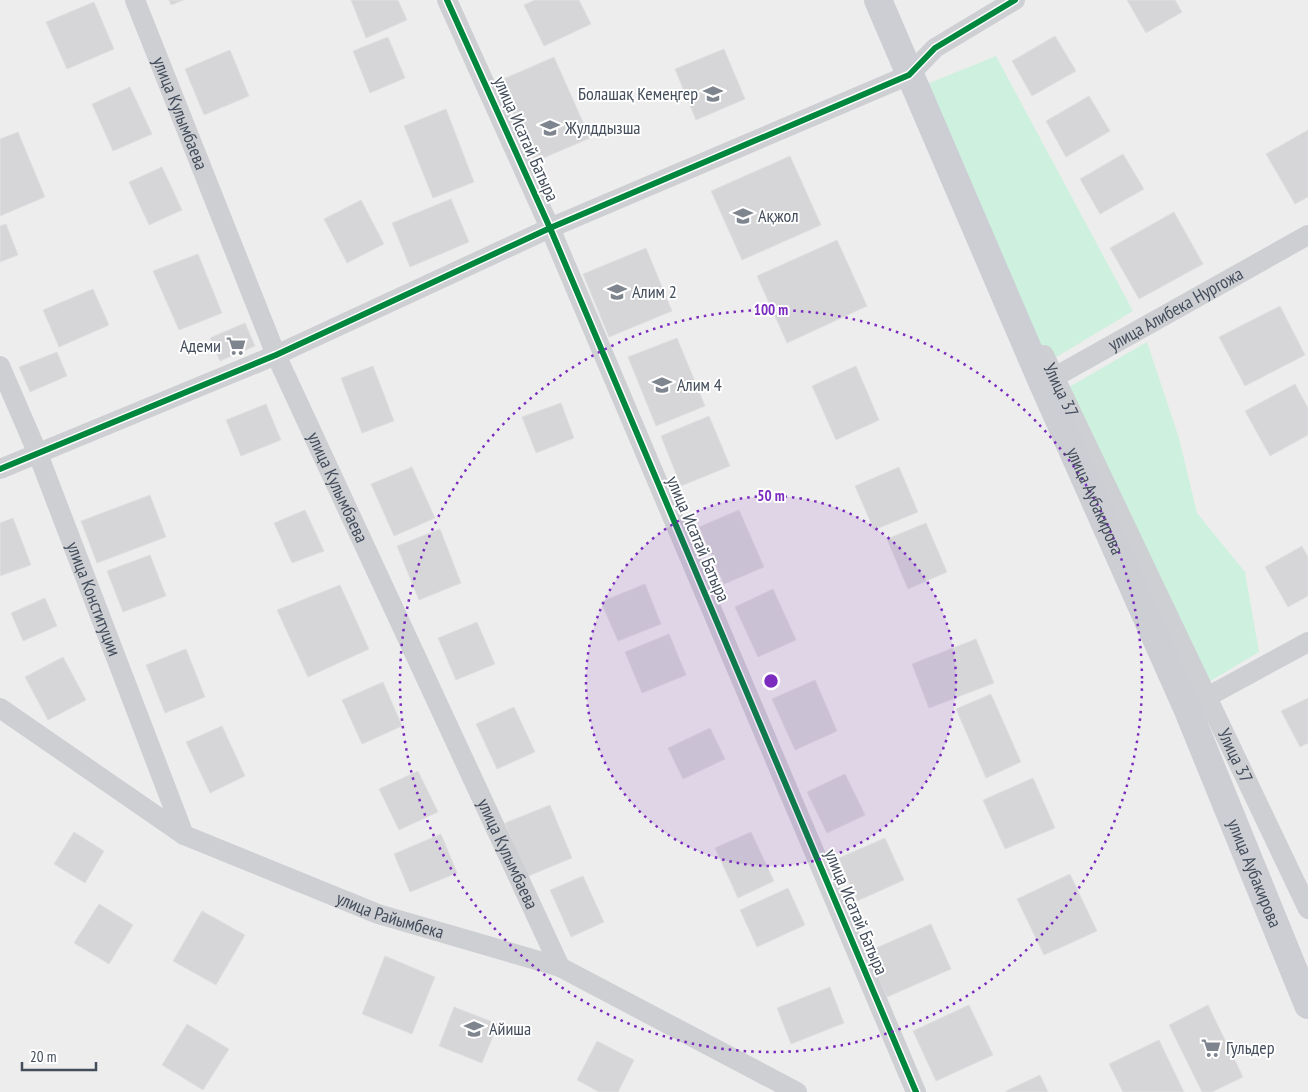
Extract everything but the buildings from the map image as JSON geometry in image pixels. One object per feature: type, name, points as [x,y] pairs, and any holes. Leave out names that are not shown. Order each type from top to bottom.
[{"type":"main road","name":"улица Аубакирова","points":[[878,0],[1043,384],[1187,708],[1308,1005]]},
{"type":"street","name":"улица Кулымбаева","points":[[135,0],[276,355],[560,967]]},
{"type":"street","name":"улица Исатай Батыра","points":[[447,0],[550,228],[916,1092]]},
{"type":"street","name":"Улица 37","points":[[891,0],[940,136],[1308,909]]},
{"type":"street","points":[[0,469],[276,355],[550,228],[909,74],[935,48],[1015,0]]},
{"type":"street","name":"улица Алибека Нургожа","points":[[1043,384],[1308,235]]},
{"type":"street","name":"улица Конституции","points":[[0,366],[38,454],[184,835]]},
{"type":"street","points":[[1187,708],[1308,642]]},
{"type":"street","name":"улица Райымбека","points":[[0,708],[184,835],[378,914],[560,967],[797,1092]]},
{"type":"green space","points":[[996,56],[1133,311],[1048,362],[922,86]]},
{"type":"green space","points":[[1147,342],[1179,438],[1197,513],[1245,572],[1259,652],[1202,686],[1062,391]]},
{"type":"cycle path","points":[[447,0],[550,228],[916,1092]]},
{"type":"cycle path","points":[[0,469],[276,355],[550,228],[909,75],[935,48],[1015,0]]},
{"type":"place","name":"Болашақ Кемеңгер","points":[[713,94]]},
{"type":"place","name":"Жулддызша","points":[[550,128]]},
{"type":"place","name":"Ақжол","points":[[743,216]]},
{"type":"place","name":"Алим 2","points":[[617,292]]},
{"type":"place","name":"Адеми","points":[[236,346]]},
{"type":"place","name":"Алим 4","points":[[662,385]]},
{"type":"place","name":"Айиша","points":[[474,1029]]},
{"type":"place","name":"Гульдер","points":[[1211,1048]]}]
